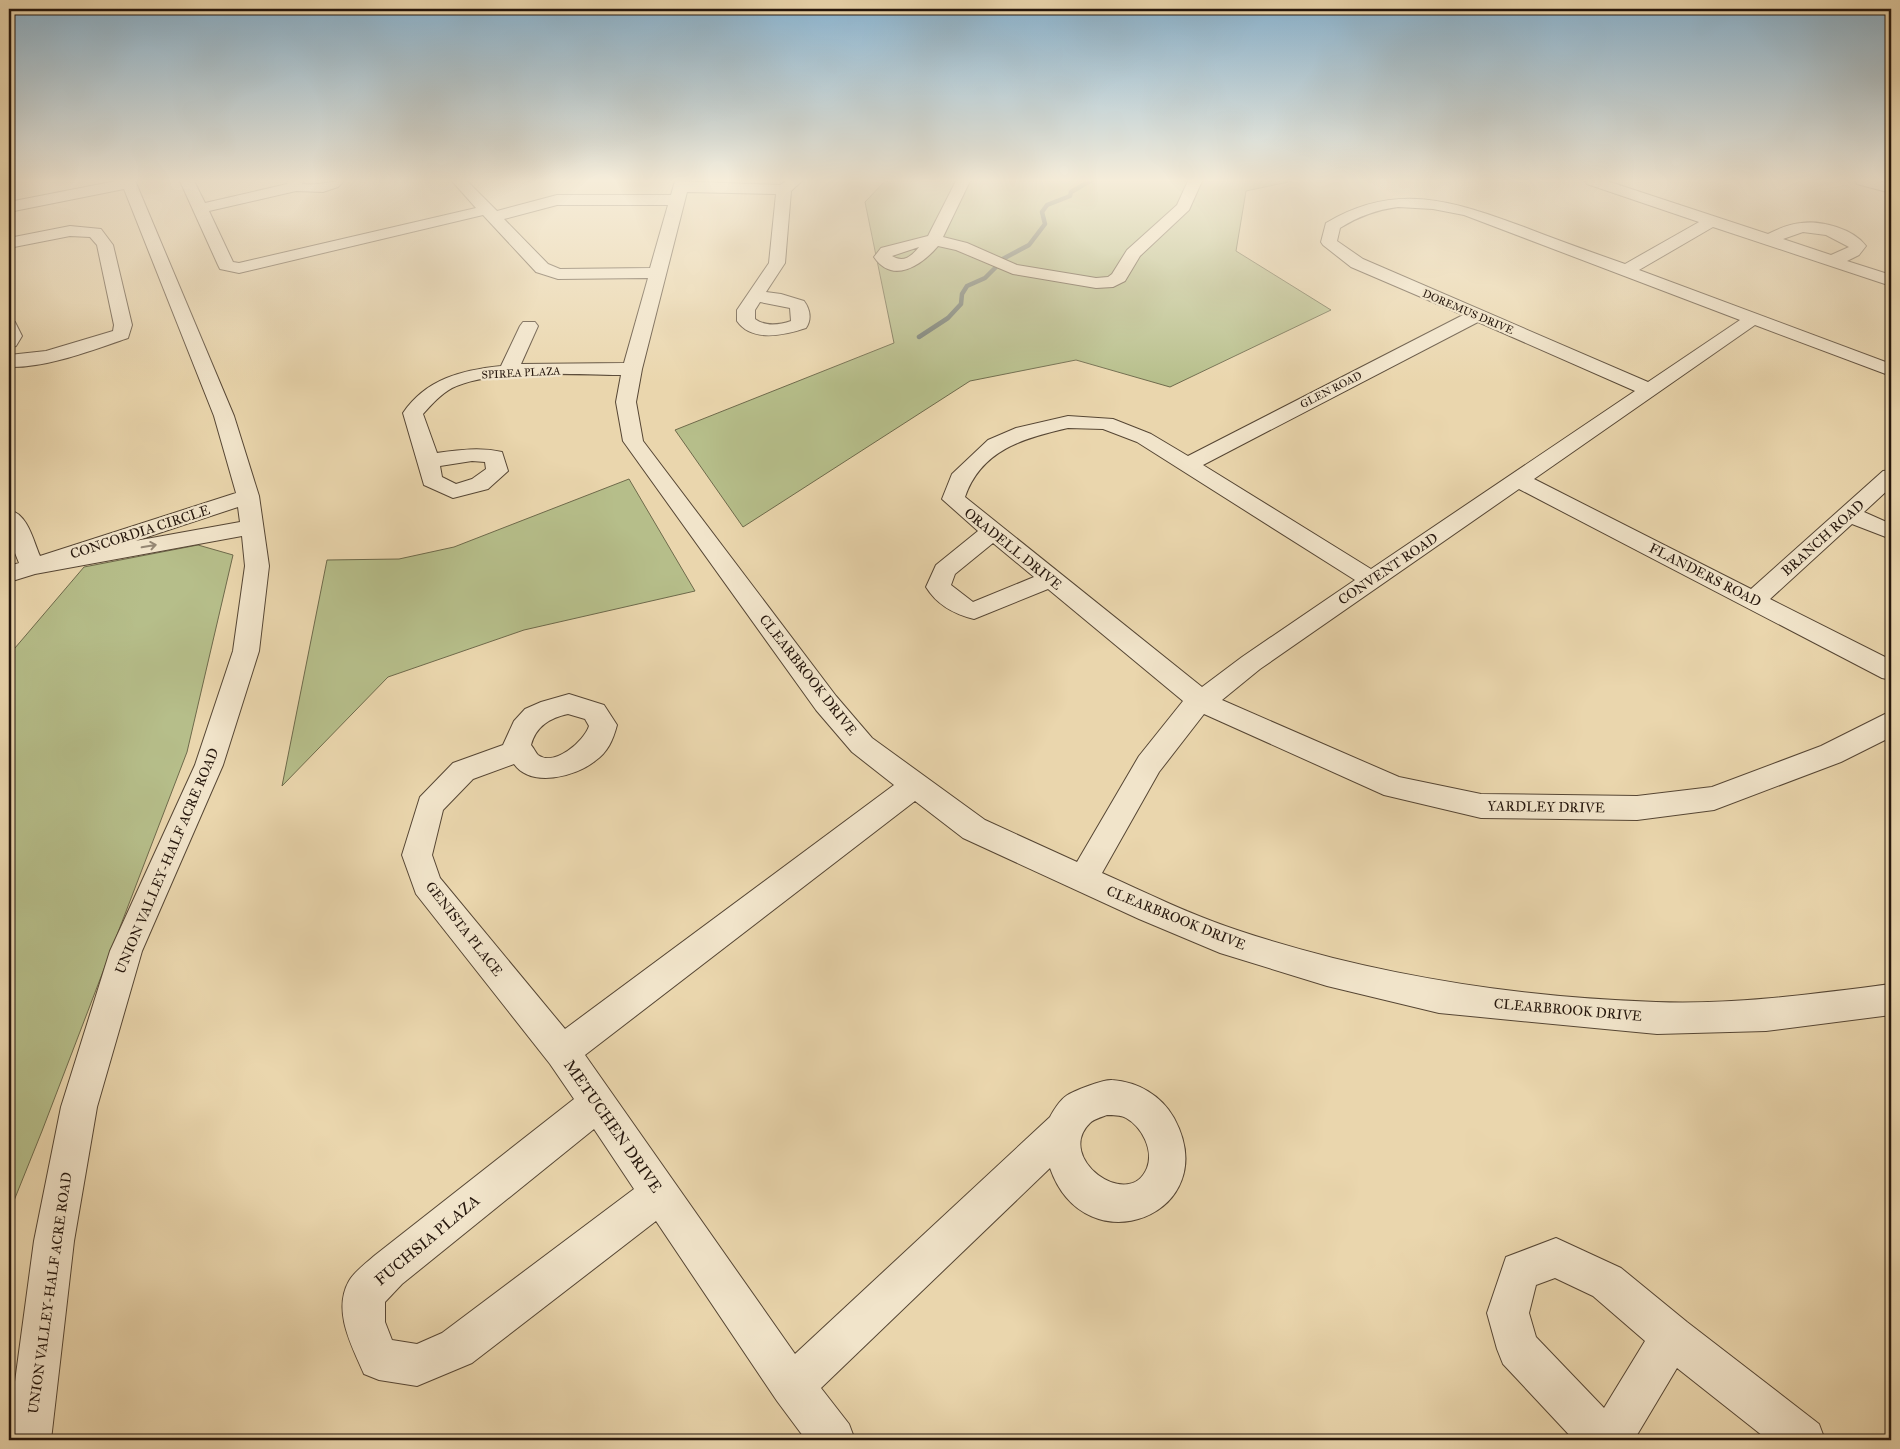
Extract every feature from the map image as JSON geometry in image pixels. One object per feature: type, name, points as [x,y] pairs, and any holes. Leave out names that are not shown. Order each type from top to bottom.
[{"type":"street","points":[[9,361],[26,360],[122,334],[123,325],[106,249]]},
{"type":"street","name":"UNION VALLEY-HALF ACRE ROAD","points":[[29,1440],[54,1241],[79,1107],[126,951],[209,765],[246,651],[257,566],[248,496],[224,416],[156,249]]},
{"type":"street","points":[[219,249],[226,265],[239,268],[329,249]]},
{"type":"street","points":[[523,249],[542,268],[558,274],[656,273]]},
{"type":"street","name":"CLEARBROOK DRIVE","points":[[663,249],[632,369],[626,402],[633,441],[826,703],[862,745],[974,829],[1232,944],[1327,971],[1439,997],[1546,1009],[1657,1018],[1766,1015],[1891,1000]]},
{"type":"street","points":[[755,296],[777,263],[779,249]]},
{"type":"street","points":[[967,249],[1013,269],[1096,283],[1113,282],[1119,277],[1133,253],[1138,249]]},
{"type":"street","name":"DOREMUS DRIVE","points":[[1338,249],[1357,263],[1475,316],[1650,390]]},
{"type":"street","name":"DOREMUS DRIVE","points":[[1569,249],[1891,370]]},
{"type":"street","points":[[1627,270],[1664,249]]},
{"type":"street","points":[[1795,249],[1891,281]]},
{"type":"street","points":[[1832,261],[1853,252],[1856,249]]},
{"type":"street","name":"GLEN ROAD","points":[[1186,465],[1475,316]]},
{"type":"street","name":"CONVENT ROAD","points":[[1083,879],[1149,764],[1194,707],[1251,663],[1754,318]]},
{"type":"street","points":[[9,326],[13,336],[9,342]]},
{"type":"street","points":[[508,372],[528,326]]},
{"type":"street","name":"SPIREA PLAZA","points":[[429,461],[413,413],[426,398],[447,383],[478,374],[632,369]]},
{"type":"street","name":"ORADELL DRIVE","points":[[1202,702],[953,499],[960,479],[995,444],[1023,432],[1068,422],[1106,423],[1144,438],[1372,580]]},
{"type":"street","name":"FLANDERS ROAD","points":[[1518,480],[1891,671]]},
{"type":"street","name":"BRANCH ROAD","points":[[1754,600],[1850,514],[1888,483]]},
{"type":"street","name":"CONCORDIA CIRCLE","points":[[9,574],[248,496]]},
{"type":"street","points":[[1850,514],[1891,532]]},
{"type":"street","points":[[9,517],[13,520],[32,567]]},
{"type":"street","name":"CONCORDIA CIRCLE","points":[[32,567],[252,527]]},
{"type":"street","points":[[992,532],[944,570],[938,587],[950,600],[964,609],[974,611],[1050,579]]},
{"type":"street","name":"YARDLEY DRIVE","points":[[1202,702],[1394,787],[1481,806],[1637,808],[1714,798],[1830,754],[1883,729],[1891,721]]},
{"type":"street","name":"GENISTA PLACE","points":[[518,751],[463,771],[430,805],[417,855],[427,885],[562,1052]]},
{"type":"street","name":"METUCHEN DRIVE","points":[[833,1440],[792,1386],[562,1052],[915,786]]},
{"type":"street","name":"FUCHSIA PLAZA","points":[[598,1103],[388,1270],[364,1294],[364,1322],[379,1359],[418,1365],[457,1348],[660,1194]]},
{"type":"street","points":[[792,1386],[1064,1129]]},
{"type":"street","points":[[1604,1440],[1518,1349],[1508,1313],[1520,1271],[1556,1258],[1607,1282],[1672,1337],[1803,1440]]},
{"type":"street","points":[[1609,1440],[1672,1337]]},
{"type":"green space","points":[[875,249],[1236,249],[1236,251],[1331,310],[1170,387],[1076,360],[970,381],[743,527],[675,430],[894,343]]},
{"type":"green space","points":[[629,479],[695,591],[524,630],[388,677],[282,786],[327,560],[399,559],[454,547]]},
{"type":"green space","points":[[198,545],[233,555],[187,752],[9,1213],[9,655],[84,567]]},
{"type":"waterway","points":[[919,337],[948,318],[961,304],[962,294],[967,286],[985,278],[998,265],[997,262],[1022,249]]}]
